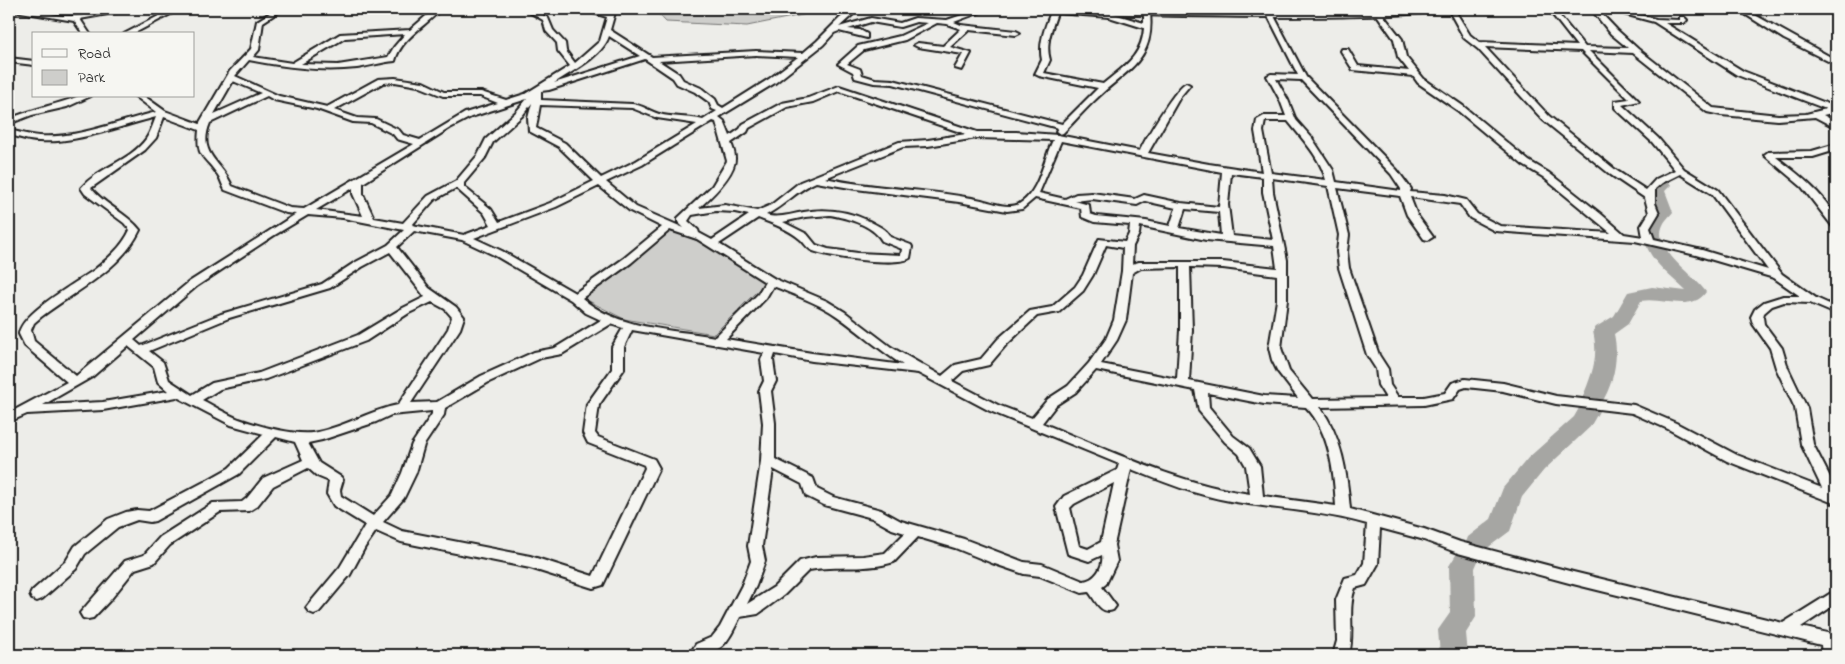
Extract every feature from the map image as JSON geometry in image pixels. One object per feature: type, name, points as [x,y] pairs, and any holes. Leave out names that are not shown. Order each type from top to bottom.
[{"type":"street","points":[[15,9],[74,18],[132,9]]},
{"type":"street","points":[[37,12],[61,9]]},
{"type":"street","points":[[132,32],[177,9]]},
{"type":"street","points":[[280,9],[260,21],[255,50],[231,77],[204,125],[202,143],[205,156],[223,175],[228,188],[289,211],[342,215],[465,238],[498,253],[575,298],[590,311],[629,326],[854,364],[923,371]]},
{"type":"street","points":[[249,58],[293,66],[340,67],[392,59],[394,50],[410,32],[438,9]]},
{"type":"street","points":[[527,9],[546,19],[550,31],[561,43],[562,51],[574,67]]},
{"type":"street","points":[[141,350],[225,316],[296,293],[316,290],[392,247],[431,198],[459,182],[482,156],[488,141],[519,114],[538,94],[582,62],[599,47],[612,12],[583,9]]},
{"type":"street","points":[[465,238],[537,212],[602,183],[639,163],[766,85],[805,55],[834,30],[842,19],[856,9]]},
{"type":"street","points":[[834,30],[871,20],[900,26],[915,20],[948,22],[986,9]]},
{"type":"street","points":[[1055,9],[1147,13],[1163,11],[1232,11],[1270,14],[1286,11],[1378,12],[1430,9]]},
{"type":"street","points":[[1055,9],[1110,15],[1149,27]]},
{"type":"street","points":[[1055,9],[1045,41],[1044,53],[1046,60],[1039,74],[1104,87]]},
{"type":"street","points":[[1451,9],[1467,36],[1477,44],[1546,118],[1614,173],[1649,196]]},
{"type":"street","points":[[1551,9],[1582,48],[1635,101],[1618,103],[1618,106],[1655,140],[1682,171],[1715,192],[1778,276],[1812,300],[1836,311]]},
{"type":"street","points":[[1594,9],[1614,32],[1635,51],[1710,110],[1780,118],[1817,115],[1835,109]]},
{"type":"street","points":[[1608,9],[1632,11],[1656,21],[1740,73],[1835,109]]},
{"type":"street","points":[[1740,9],[1786,37],[1836,63]]},
{"type":"street","points":[[1378,12],[1398,38],[1402,57],[1428,87],[1453,102],[1526,163],[1546,175],[1620,236]]},
{"type":"street","points":[[816,179],[873,189],[946,196],[1009,208],[1021,206],[1034,195],[1056,138],[1064,127],[1104,87],[1137,58],[1146,42],[1149,27],[1147,13]]},
{"type":"street","points":[[1270,14],[1303,78],[1394,172],[1406,189],[1404,194],[1412,215],[1428,237]]},
{"type":"street","points":[[74,18],[86,29],[87,32]]},
{"type":"street","points":[[1656,21],[1682,22],[1684,20],[1682,18]]},
{"type":"street","points":[[935,22],[902,38],[861,48],[842,64],[857,71],[858,76],[865,79],[893,82],[1064,127]]},
{"type":"street","points":[[948,22],[952,25],[967,28],[1016,33]]},
{"type":"street","points":[[945,48],[967,28]]},
{"type":"street","points":[[834,30],[856,32],[864,36]]},
{"type":"street","points":[[606,31],[676,76],[680,82],[698,90],[712,101],[715,107],[724,111]]},
{"type":"street","points":[[293,66],[343,36],[410,32]]},
{"type":"street","points":[[1477,44],[1635,51]]},
{"type":"street","points":[[918,45],[967,52],[959,68]]},
{"type":"street","points":[[1345,51],[1356,68],[1415,74]]},
{"type":"street","points":[[9,418],[76,382],[193,284],[269,234],[468,115],[649,58],[756,53],[805,55]]},
{"type":"street","points":[[9,60],[32,63]]},
{"type":"street","points":[[1303,78],[1271,76],[1284,100],[1291,119],[1317,152],[1328,170],[1330,185],[1342,222],[1344,268],[1373,355],[1382,369],[1384,386],[1394,400]]},
{"type":"street","points":[[231,77],[266,94],[284,100],[327,110],[356,120],[373,121],[396,132],[400,137],[421,143]]},
{"type":"street","points":[[327,110],[381,81],[388,80],[420,84],[442,94],[480,94],[506,103]]},
{"type":"street","points":[[1143,154],[1148,140],[1168,113],[1178,92],[1186,86]]},
{"type":"street","points":[[727,142],[742,132],[746,126],[785,105],[810,100],[839,88],[978,136]]},
{"type":"street","points":[[142,98],[162,113],[204,125],[266,94]]},
{"type":"street","points":[[538,94],[592,106],[640,107],[657,116],[680,117],[705,123]]},
{"type":"street","points":[[538,94],[531,115],[532,129],[562,146],[588,172],[632,209],[669,226],[701,237]]},
{"type":"street","points":[[9,122],[29,113],[64,105],[82,98]]},
{"type":"street","points":[[9,132],[42,139],[55,138],[162,113]]},
{"type":"street","points":[[76,382],[29,342],[25,330],[36,315],[116,257],[132,238],[135,230],[127,221],[88,192],[86,188],[92,182],[128,160],[150,141],[162,113]]},
{"type":"street","points":[[1817,115],[1836,125]]},
{"type":"street","points":[[714,118],[720,122],[731,157],[726,171],[715,188],[687,213],[683,218],[683,222],[701,237],[771,281],[841,314],[887,350],[994,408],[1034,424],[1124,467],[1200,490],[1343,512],[1424,534],[1458,547],[1573,578],[1784,630],[1833,646]]},
{"type":"street","points":[[1291,119],[1264,118],[1261,120],[1258,131],[1267,176],[1268,192],[1280,244],[1282,300],[1276,342],[1278,360],[1296,389],[1311,403],[1328,432],[1340,470],[1343,512]]},
{"type":"street","points":[[713,244],[757,215],[774,207],[797,188],[891,147],[978,136],[1010,135],[1056,138],[1267,176],[1445,198],[1463,202],[1473,216],[1498,229],[1620,236],[1650,241],[1698,252],[1778,276]]},
{"type":"street","points":[[1836,147],[1813,154],[1768,155],[1805,185],[1836,225]]},
{"type":"street","points":[[1227,170],[1224,183],[1227,239]]},
{"type":"street","points":[[1650,241],[1646,234],[1645,226],[1654,213],[1649,196],[1653,184],[1660,179],[1682,171]]},
{"type":"street","points":[[358,182],[358,194],[370,220]]},
{"type":"street","points":[[459,182],[460,188],[488,211],[497,227]]},
{"type":"street","points":[[1034,195],[1068,201],[1086,207],[1085,215],[1088,217],[1134,223],[1193,235],[1280,244]]},
{"type":"street","points":[[1068,201],[1076,197],[1092,196],[1137,202],[1144,198],[1181,206],[1224,210]]},
{"type":"street","points":[[1034,424],[1052,402],[1072,389],[1093,366],[1111,340],[1120,320],[1127,271],[1128,246],[1134,234],[1137,202]]},
{"type":"street","points":[[1174,230],[1181,206]]},
{"type":"street","points":[[687,213],[724,208],[757,215],[772,221],[803,236],[812,247],[856,256],[902,260],[906,256],[907,247],[903,244],[886,239],[884,234],[867,222],[852,217],[829,211],[820,211],[772,221]]},
{"type":"street","points":[[575,298],[627,261],[669,226]]},
{"type":"street","points":[[943,382],[959,368],[985,362],[1002,342],[1034,313],[1055,310],[1079,289],[1088,276],[1103,241],[1128,246]]},
{"type":"street","points":[[392,247],[414,278],[433,297],[453,308],[458,317],[454,328],[402,408]]},
{"type":"street","points":[[1127,271],[1139,265],[1185,264],[1223,265],[1282,272]]},
{"type":"street","points":[[1183,384],[1186,330],[1185,264]]},
{"type":"street","points":[[717,340],[762,296],[771,281]]},
{"type":"street","points":[[192,400],[216,386],[262,376],[362,338],[405,311],[433,297]]},
{"type":"street","points":[[1812,300],[1776,301],[1759,311],[1757,317],[1759,324],[1778,355],[1782,368],[1801,408],[1807,444],[1835,498]]},
{"type":"street","points":[[127,340],[159,365],[164,382],[178,393],[234,422],[300,439],[318,437],[372,419],[388,411],[402,408],[438,406],[485,379],[538,354],[558,351],[610,320]]},
{"type":"street","points":[[300,439],[310,462],[322,472],[333,476],[336,480],[332,490],[333,496],[339,502],[374,523],[401,536],[530,562],[593,582],[598,581],[652,468],[648,462],[593,440],[589,434],[592,404],[618,369],[618,348],[629,326]]},
{"type":"street","points":[[697,655],[702,648],[717,642],[725,632],[750,586],[758,561],[755,546],[768,461],[769,423],[765,391],[770,381],[767,360],[770,350]]},
{"type":"street","points":[[1093,366],[1264,400],[1311,403],[1394,400],[1424,401],[1449,396],[1456,386],[1465,382],[1503,387],[1556,400],[1634,409],[1732,458],[1835,498]]},
{"type":"street","points":[[1201,388],[1203,408],[1229,439],[1244,451],[1253,466],[1257,500]]},
{"type":"street","points":[[23,410],[103,408],[141,403],[178,393]]},
{"type":"street","points":[[314,608],[345,571],[374,523],[396,498],[409,473],[418,444],[438,415],[438,406]]},
{"type":"street","points":[[37,595],[71,565],[80,550],[114,523],[126,517],[137,515],[150,518],[209,486],[234,471],[274,432]]},
{"type":"street","points":[[768,461],[808,481],[811,492],[829,501],[876,514],[897,525],[915,531],[934,534],[1024,568],[1042,570],[1082,587],[1093,586],[1100,580],[1110,561],[1107,545],[1124,467]]},
{"type":"street","points":[[88,613],[106,595],[130,565],[149,559],[165,541],[218,507],[244,507],[252,502],[268,482],[310,462]]},
{"type":"street","points":[[1107,545],[1089,555],[1073,550],[1063,506],[1069,500],[1124,467]]},
{"type":"street","points":[[1341,655],[1345,641],[1343,600],[1350,582],[1361,581],[1371,564],[1374,520]]},
{"type":"street","points":[[736,611],[753,610],[780,591],[805,565],[864,562],[889,558],[915,531]]},
{"type":"street","points":[[1093,586],[1108,606]]},
{"type":"street","points":[[1784,630],[1836,596]]},
{"type":"green space","points":[[654,9],[813,9],[807,14],[747,26],[666,22]]},
{"type":"green space","points":[[669,231],[695,240],[731,259],[765,283],[714,334],[624,319],[583,298]]},
{"type":"waterway","points":[[1593,399],[1605,366],[1607,349],[1603,331],[1621,320],[1635,296],[1652,293],[1688,298],[1696,292],[1664,260],[1655,245],[1652,231],[1657,220],[1664,212],[1656,190],[1663,185]]},
{"type":"waterway","points":[[1477,544],[1501,524],[1511,494],[1536,464],[1582,422],[1591,406]]},
{"type":"waterway","points":[[1454,655],[1452,630],[1463,617],[1462,566],[1470,554]]}]
